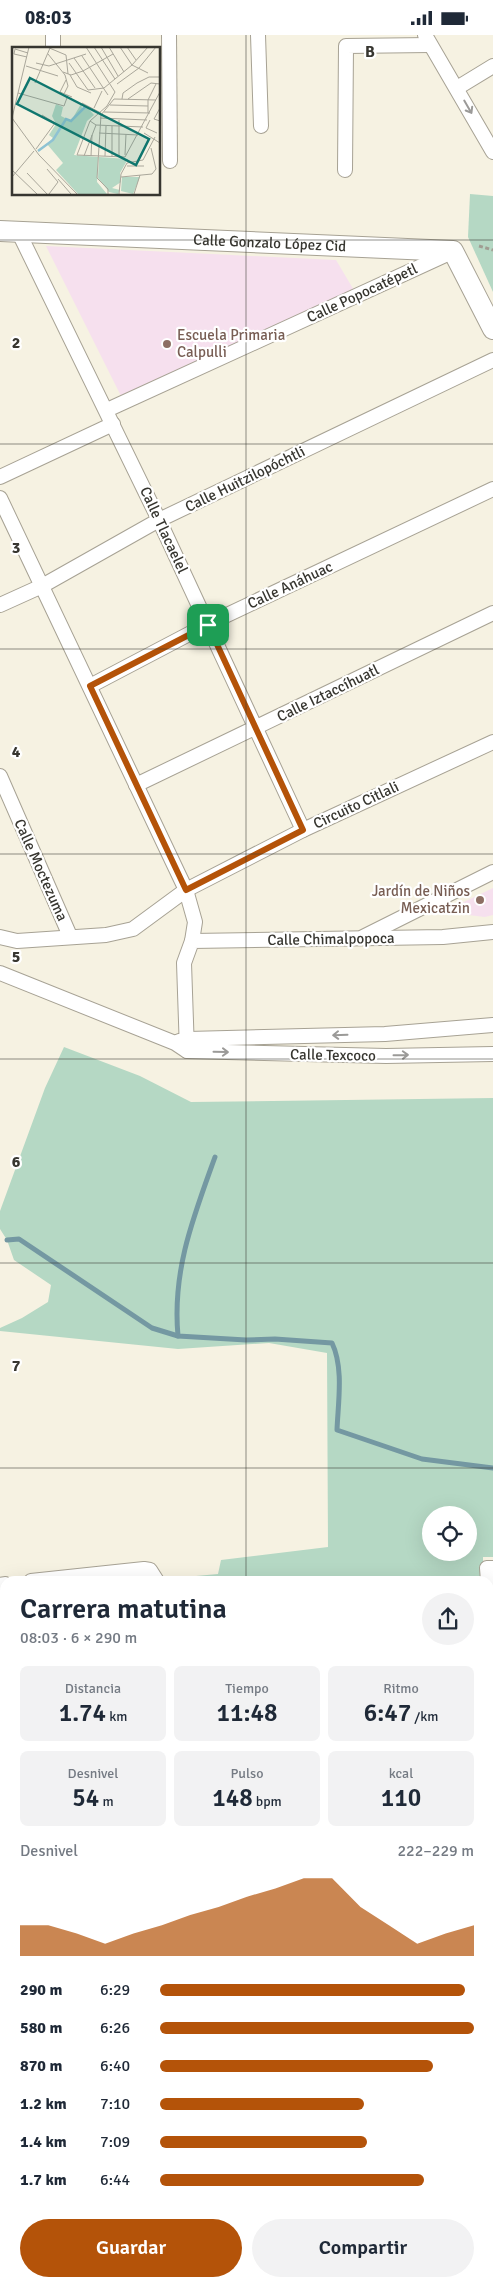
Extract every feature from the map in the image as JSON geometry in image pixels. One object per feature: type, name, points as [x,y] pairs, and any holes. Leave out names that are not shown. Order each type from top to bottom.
[{"type":"street","points":[[169,35],[170,161]]},
{"type":"street","points":[[258,35],[261,126]]},
{"type":"street","points":[[345,170],[346,46],[427,40],[493,152]]},
{"type":"street","points":[[457,88],[493,66]]},
{"type":"street","name":"Calle Gonzalo López Cid","points":[[10,232],[453,251]]},
{"type":"street","name":"Calle Tlacaelel","points":[[10,232],[107,411],[257,728],[303,830]]},
{"type":"street","points":[[453,251],[493,329]]},
{"type":"street","name":"Calle Popocatépetl","points":[[107,411],[453,251]]},
{"type":"street","name":"Calle Huitzilopóchtli","points":[[0,605],[42,586],[159,520],[493,360]]},
{"type":"street","points":[[0,477],[113,424]]},
{"type":"street","name":"Calle Anáhuac","points":[[90,686],[208,625],[493,489]]},
{"type":"street","points":[[0,498],[186,890],[195,922],[192,941],[184,963],[183,1044]]},
{"type":"street","name":"Calle Iztaccíhuatl","points":[[136,785],[493,613]]},
{"type":"street","name":"Circuito Citlali","points":[[0,937],[17,941],[106,935],[134,929],[186,890],[303,830],[493,741]]},
{"type":"street","name":"Calle Moctezuma","points":[[0,776],[70,936]]},
{"type":"street","points":[[358,939],[493,873]]},
{"type":"street","name":"Calle Chimalpopoca","points":[[192,941],[443,937],[493,932]]},
{"type":"street","name":"Calle Texcoco","points":[[0,973],[183,1044],[386,1056],[493,1054]]},
{"type":"street","name":"Calle Texcoco","points":[[183,1044],[385,1034],[493,1025]]},
{"type":"street","points":[[78,1576],[144,1569],[150,1570],[154,1576]]},
{"type":"path","points":[[479,246],[493,250]]},
{"type":"shaded area","name":"Escuela Primaria Calpulli","points":[[46,246],[336,260],[355,292],[121,396]]},
{"type":"shaded area","name":"Jardín de Niños Mexicatzin","points":[[493,888],[493,915],[485,917],[443,912]]},
{"type":"green space","points":[[470,194],[493,196],[493,292],[468,237]]},
{"type":"green space","points":[[64,1047],[140,1076],[191,1102],[493,1098],[493,1557],[483,1557],[483,1576],[196,1576],[218,1574],[221,1560],[328,1547],[327,1353],[269,1343],[178,1349],[0,1331],[0,1328],[22,1318],[48,1302],[51,1285],[14,1260],[7,1240],[0,1229],[0,1211],[45,1088]]},
{"type":"waterway","points":[[178,1336],[177,1312],[181,1267],[192,1223],[215,1157]]},
{"type":"waterway","points":[[7,1240],[19,1239],[152,1328],[178,1336],[332,1343],[336,1353],[339,1374],[337,1430],[422,1459],[493,1468]]},
{"type":"place","name":"Escuela Primaria Calpulli","points":[[167,344]]},
{"type":"place","name":"Jardín de Niños Mexicatzin","points":[[480,900]]},
{"type":"route","points":[[208,625],[303,830],[186,890],[90,686],[208,625]]}]
